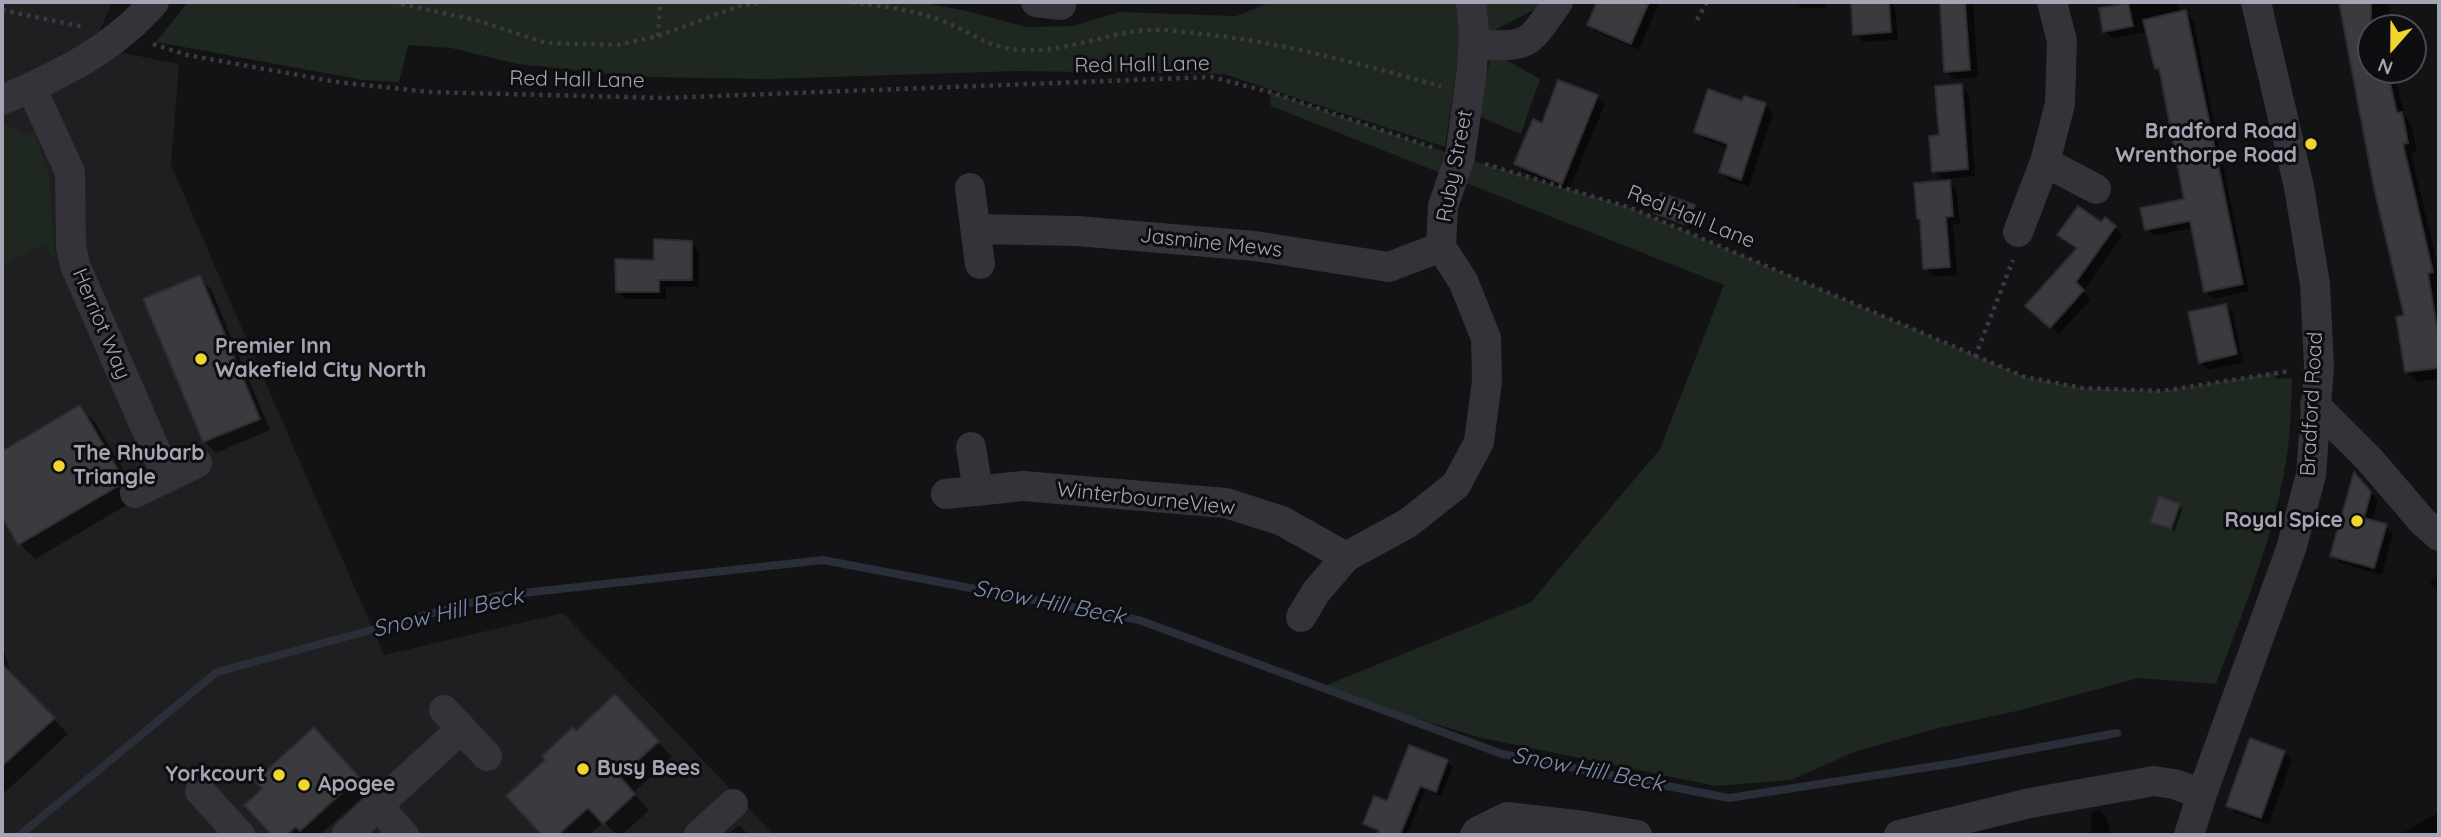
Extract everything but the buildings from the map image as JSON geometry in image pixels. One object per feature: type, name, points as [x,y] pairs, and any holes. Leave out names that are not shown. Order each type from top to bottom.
[{"type":"street","points":[[2,100],[77,64],[122,35],[154,2]]},
{"type":"street","name":"Ruby Street","points":[[1301,617],[1316,592],[1346,557],[1408,523],[1455,485],[1479,442],[1487,382],[1486,338],[1463,281],[1441,247],[1443,206],[1460,157],[1474,45],[1471,2]]},
{"type":"street","points":[[1474,45],[1518,46],[1535,35],[1558,2]]},
{"type":"street","points":[[2018,232],[2045,162],[2060,104],[2062,41],[2052,2]]},
{"type":"street","name":"Bradford Road","points":[[2189,835],[2291,549],[2311,475],[2319,366],[2315,284],[2301,201],[2256,2]]},
{"type":"street","name":"Herriot Way","points":[[31,88],[69,172],[75,265],[167,477]]},
{"type":"street","points":[[2045,162],[2096,189]]},
{"type":"street","points":[[970,188],[980,264]]},
{"type":"street","name":"Jasmine Mews","points":[[976,229],[1077,231],[1255,246],[1389,267],[1441,247]]},
{"type":"street","points":[[2315,405],[2439,536]]},
{"type":"street","points":[[971,447],[978,491]]},
{"type":"street","points":[[135,493],[197,463]]},
{"type":"street","name":"WinterbourneView","points":[[946,494],[1023,486],[1226,503],[1282,521],[1346,557]]},
{"type":"street","points":[[346,835],[378,806],[453,720],[487,756]]},
{"type":"street","points":[[1900,835],[2030,803],[2154,781],[2202,794]]},
{"type":"street","points":[[200,791],[240,835]]},
{"type":"street","points":[[699,835],[733,804]]},
{"type":"street","points":[[378,806],[404,835]]},
{"type":"street","points":[[1475,835],[1507,817],[1637,835]]},
{"type":"path","points":[[393,2],[479,21],[546,43],[618,45],[658,36],[739,6],[767,2]]},
{"type":"path","points":[[658,36],[660,2]]},
{"type":"path","points":[[843,2],[898,9],[939,20],[996,47],[1021,51],[1050,50],[1149,30],[1188,33],[1314,52],[1441,86]]},
{"type":"path","points":[[1697,20],[1707,2]]},
{"type":"path","name":"Red Hall Lane","points":[[2,10],[122,35],[187,55],[337,82],[429,92],[664,98],[1212,77],[1321,108],[1460,157],[1631,208],[2025,377],[2082,388],[2162,391],[2319,366]]},
{"type":"path","points":[[1975,356],[2019,243],[2018,232]]},
{"type":"shaded area","points":[[2,2],[112,2],[93,47],[179,64],[171,165],[384,655],[563,613],[774,835],[2,835]]},
{"type":"shaded area","points":[[188,2],[920,2],[1026,27],[1073,26],[1119,12],[1236,16],[1271,2],[1459,2],[1462,35],[1445,147],[1224,74],[1018,71],[769,79],[645,77],[517,64],[451,48],[408,45],[399,82],[363,80],[156,42]]},
{"type":"shaded area","points":[[1481,2],[1541,2],[1538,8],[1487,34]]},
{"type":"shaded area","points":[[1492,52],[1540,79],[1521,134],[1476,115]]},
{"type":"shaded area","points":[[1270,92],[1460,157],[1631,208],[2025,377],[2082,388],[2162,391],[2274,373],[2276,379],[2292,378],[2288,448],[2276,508],[2259,568],[2216,684],[2138,678],[1854,752],[1791,780],[1716,786],[1482,738],[1317,689],[1531,602],[1660,449],[1724,285],[1271,106]]},
{"type":"shaded area","points":[[2,124],[25,136],[34,131],[50,179],[55,262],[45,243],[2,267]]},
{"type":"waterway","name":"Snow Hill Beck","points":[[20,835],[217,672],[496,596],[823,560],[1139,620],[1502,754],[1729,798],[1955,763],[2117,733]]},
{"type":"place","name":"Bradford Road Wrenthorpe Road","points":[[2311,144]]},
{"type":"place","name":"Premier Inn Wakefield City North","points":[[201,359]]},
{"type":"place","name":"The Rhubarb Triangle","points":[[59,466]]},
{"type":"place","name":"Royal Spice","points":[[2357,521]]},
{"type":"place","name":"Busy Bees","points":[[583,769]]},
{"type":"place","name":"Yorkcourt","points":[[279,775]]},
{"type":"place","name":"Apogee","points":[[304,785]]}]
